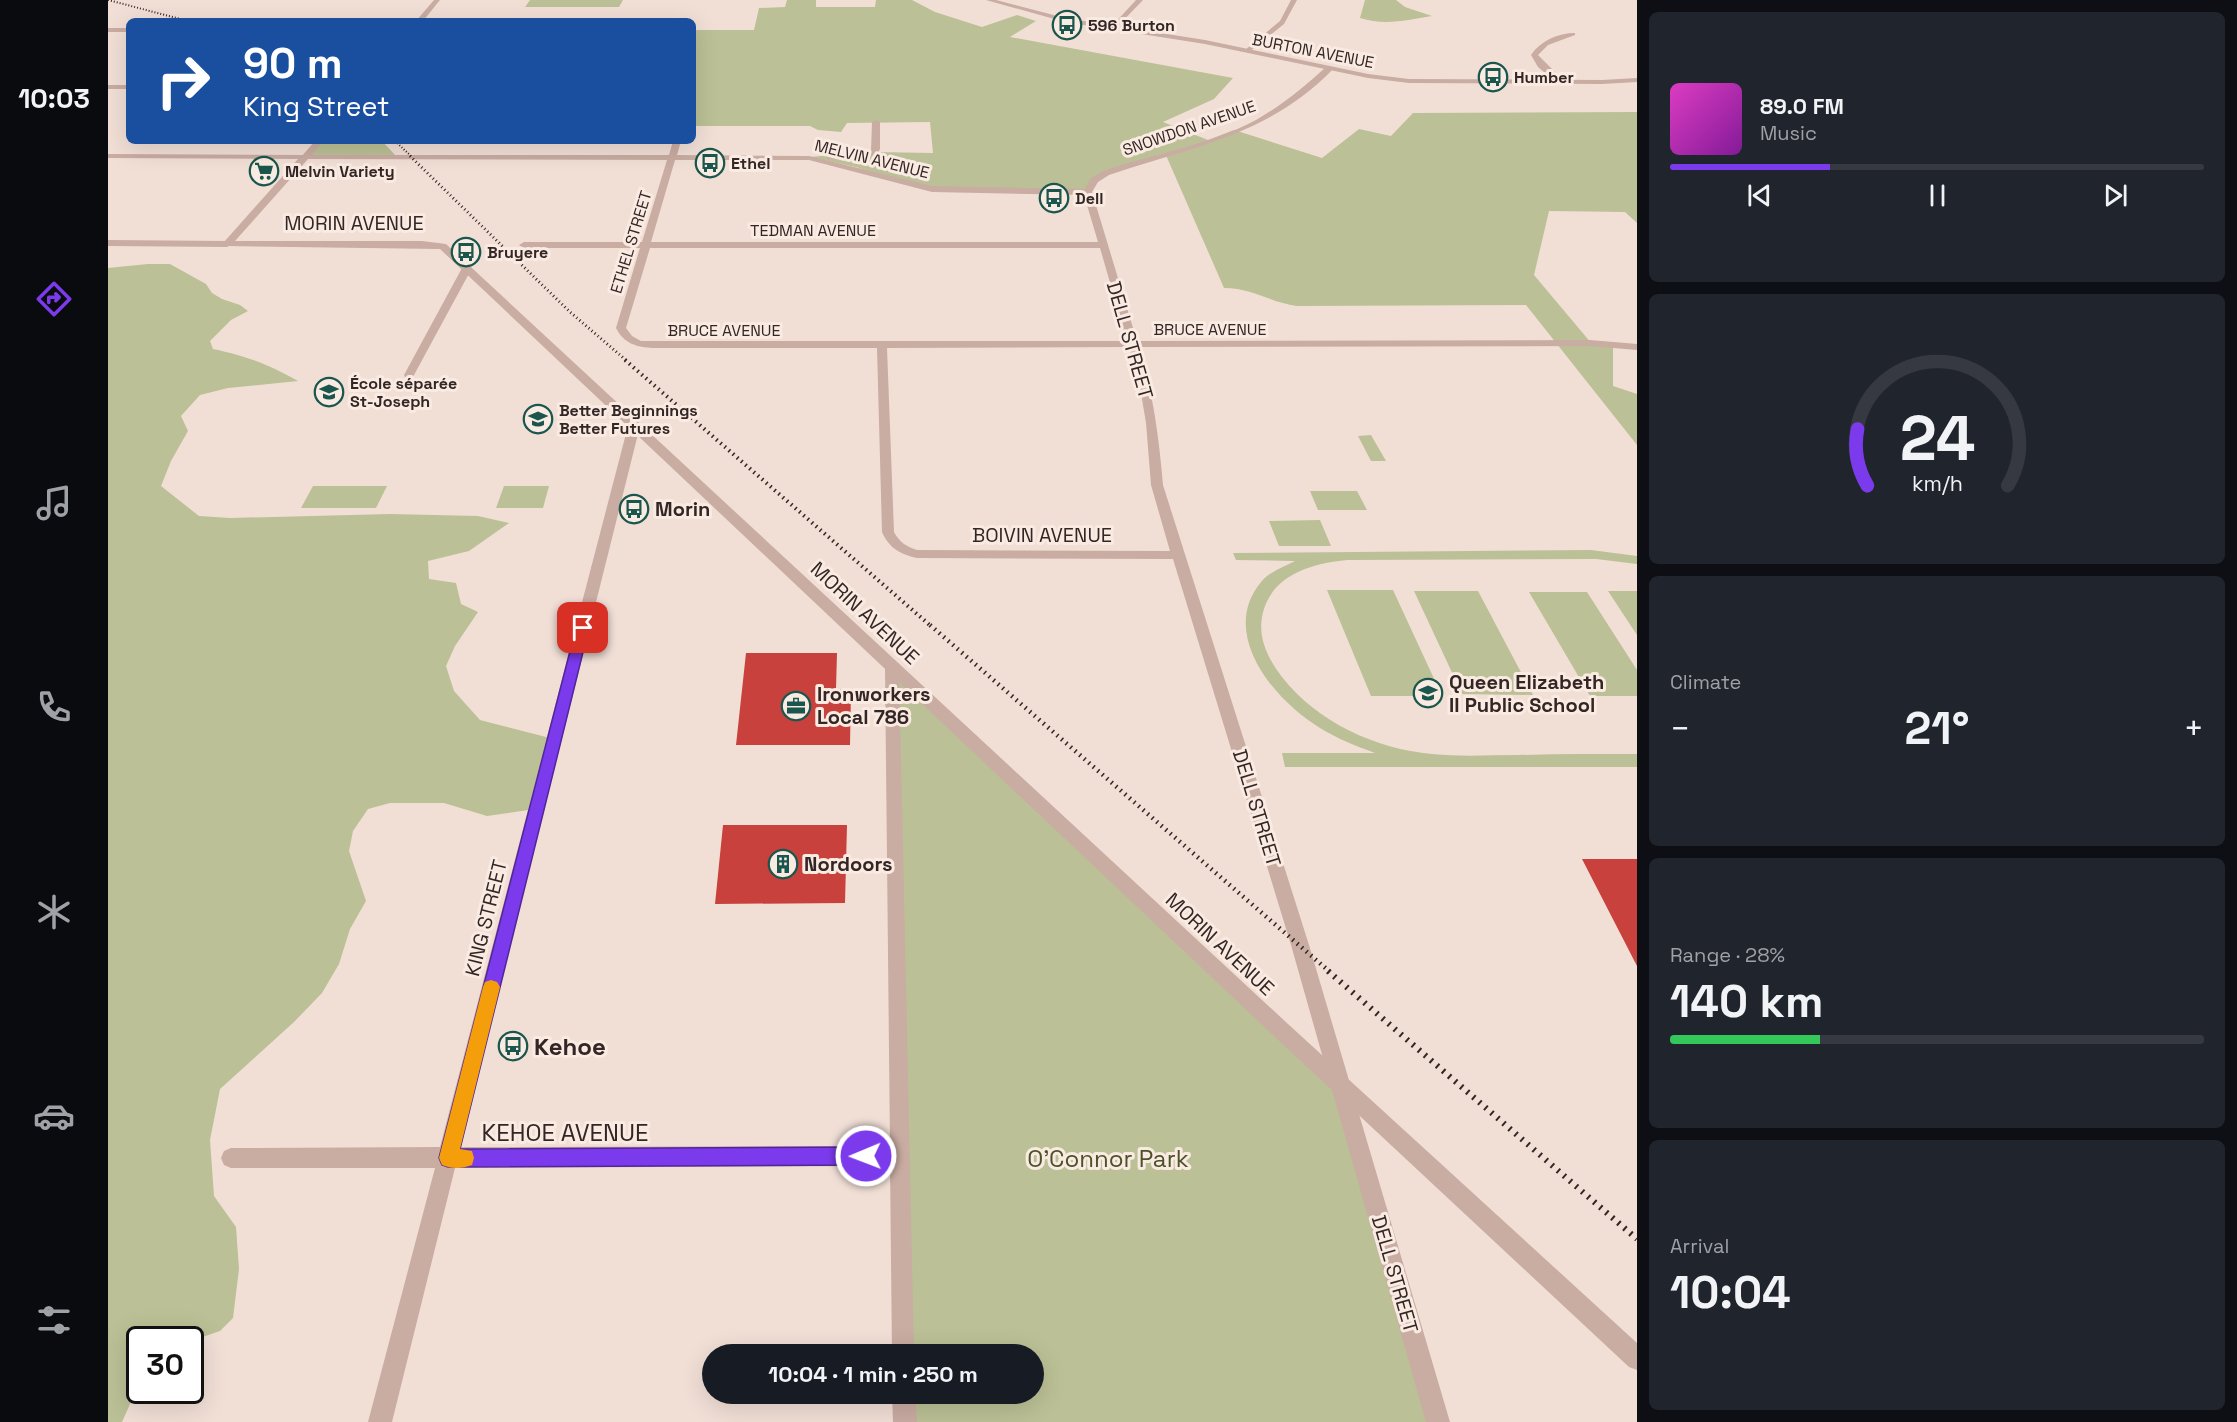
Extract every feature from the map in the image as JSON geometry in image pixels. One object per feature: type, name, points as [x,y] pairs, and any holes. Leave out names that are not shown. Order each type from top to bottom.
[{"type":"street","points":[[422,18],[437,0]]},
{"type":"street","name":"BURTON AVENUE","points":[[989,0],[1053,18],[1247,51],[1329,69],[1409,81],[1637,80]]},
{"type":"street","points":[[1113,28],[1140,0]]},
{"type":"street","points":[[1247,51],[1291,12],[1294,0]]},
{"type":"street","points":[[108,30],[126,30]]},
{"type":"street","points":[[1561,82],[1541,65],[1534,55],[1536,51],[1556,39],[1573,34]]},
{"type":"street","name":"SNOWDON AVENUE","points":[[1088,192],[1094,180],[1106,173],[1221,136],[1276,112],[1329,69]]},
{"type":"street","points":[[108,87],[126,87]]},
{"type":"street","points":[[809,158],[874,153],[876,123]]},
{"type":"street","points":[[227,244],[316,144]]},
{"type":"street","name":"ETHEL STREET","points":[[638,343],[629,340],[621,328],[676,144]]},
{"type":"street","name":"MELVIN AVENUE","points":[[108,156],[809,158],[842,164],[932,189],[1088,192]]},
{"type":"street","name":"DELL STREET","points":[[1088,192],[1149,400],[1157,485],[1341,1086],[1438,1422]]},
{"type":"street","name":"MORIN AVENUE","points":[[108,243],[434,244],[449,251],[1341,1086],[1637,1359]]},
{"type":"street","name":"TEDMAN AVENUE","points":[[524,245],[1102,245]]},
{"type":"street","points":[[410,375],[467,268]]},
{"type":"street","name":"BRUCE AVENUE","points":[[638,343],[667,345],[1590,343],[1637,347]]},
{"type":"street","name":"BOIVIN AVENUE","points":[[882,345],[888,532],[893,542],[906,552],[958,555],[1179,555]]},
{"type":"street","name":"KING STREET","points":[[380,1422],[634,426]]},
{"type":"street","points":[[892,667],[903,1344]]},
{"type":"street","name":"KEHOE AVENUE","points":[[231,1158],[900,1156]]},
{"type":"street","points":[[904,1404],[905,1422]]},
{"type":"green space","points":[[530,0],[623,0],[619,7],[525,7]]},
{"type":"green space","points":[[787,0],[816,0],[816,7],[875,7],[876,0],[912,0],[935,12],[982,27],[1017,15],[1036,21],[1010,37],[1233,78],[1214,99],[1163,122],[1208,140],[1234,130],[1322,158],[1359,129],[1391,136],[1413,113],[1637,112],[1637,223],[1625,212],[1549,211],[1534,275],[1592,344],[1613,345],[1613,386],[1637,394],[1637,445],[1526,305],[1297,306],[1243,290],[1224,288],[1165,153],[1106,172],[1087,191],[963,191],[910,184],[856,167],[809,157],[873,152],[933,153],[930,122],[847,123],[841,132],[818,130],[810,126],[696,126],[696,30],[754,30],[759,8],[785,7]]},
{"type":"green space","points":[[1365,0],[1396,0],[1405,7],[1432,16],[1396,22],[1378,22],[1360,18]]},
{"type":"green space","points":[[317,144],[385,144],[396,156],[306,156]]},
{"type":"green space","points":[[170,264],[206,284],[212,293],[248,311],[231,320],[210,341],[213,349],[257,362],[298,381],[228,388],[200,395],[181,416],[188,431],[171,461],[161,486],[199,516],[230,518],[390,514],[478,516],[509,523],[469,551],[428,561],[429,579],[456,583],[461,604],[478,612],[455,646],[446,666],[454,691],[480,720],[554,739],[535,809],[487,816],[444,803],[390,803],[368,809],[353,831],[349,851],[366,901],[350,929],[339,964],[322,993],[294,1022],[220,1089],[210,1140],[214,1196],[236,1227],[239,1269],[233,1318],[220,1331],[204,1337],[204,1326],[126,1326],[126,1404],[130,1404],[122,1422],[108,1422],[108,268]]},
{"type":"green space","points":[[1371,435],[1386,461],[1371,461],[1358,436]]},
{"type":"green space","points":[[313,486],[387,486],[376,508],[301,508]]},
{"type":"green space","points":[[504,486],[549,486],[543,508],[496,508]]},
{"type":"green space","points":[[1310,491],[1357,491],[1367,510],[1318,510]]},
{"type":"green space","points":[[1320,520],[1331,546],[1279,546],[1269,521]]},
{"type":"green space","points":[[1591,550],[1637,556],[1637,564],[1596,559],[1348,560],[1311,567],[1289,577],[1271,594],[1262,616],[1262,634],[1271,661],[1296,693],[1330,720],[1369,739],[1411,751],[1443,755],[1637,754],[1637,767],[1285,767],[1282,753],[1375,753],[1334,736],[1303,716],[1270,684],[1249,644],[1246,623],[1249,602],[1265,578],[1295,561],[1236,560],[1233,553]]},
{"type":"green space","points":[[1327,590],[1393,590],[1442,696],[1371,696]]},
{"type":"green space","points":[[1414,591],[1478,591],[1533,695],[1462,694]]},
{"type":"green space","points":[[1608,591],[1637,591],[1637,635]]},
{"type":"green space","points":[[1529,592],[1587,592],[1637,670],[1637,696],[1590,696]]},
{"type":"green space","name":"O'Connor Park","points":[[890,668],[1339,1087],[1435,1422],[902,1422],[901,1404],[1044,1404],[1044,1344],[901,1344]]},
{"type":"building","name":"Ironworkers Local 786","points":[[746,653],[837,653],[836,689],[851,689],[850,745],[736,745]]},
{"type":"building","name":"Nordoors","points":[[723,825],[847,825],[845,903],[715,904]]},
{"type":"building","points":[[1582,859],[1637,859],[1637,966]]},
{"type":"railway","points":[[108,0],[177,18]]},
{"type":"railway","points":[[398,144],[412,157]]},
{"type":"railway","points":[[410,156],[570,312],[627,361]]},
{"type":"railway","points":[[625,360],[932,627]]},
{"type":"railway","points":[[930,625],[1330,972]]},
{"type":"railway","points":[[1328,971],[1637,1239]]},
{"type":"slow traffic","points":[[465,1158],[448,1158],[491,987]]},
{"type":"place","name":"596 Burton","points":[[1067,25]]},
{"type":"place","name":"Humber","points":[[1493,77]]},
{"type":"place","name":"Ethel","points":[[710,163]]},
{"type":"place","name":"Melvin Variety","points":[[264,171]]},
{"type":"place","name":"Dell","points":[[1054,198]]},
{"type":"place","name":"Bruyere","points":[[466,252]]},
{"type":"place","name":"École séparée St-Joseph","points":[[329,392]]},
{"type":"place","name":"Better Beginnings Better Futures","points":[[538,419]]},
{"type":"place","name":"Morin","points":[[634,509]]},
{"type":"place","name":"Queen Elizabeth II Public School","points":[[1428,693]]},
{"type":"place","name":"Ironworkers Local 786","points":[[796,706]]},
{"type":"place","name":"Nordoors","points":[[783,864]]},
{"type":"place","name":"Kehoe","points":[[513,1046]]},
{"type":"route","points":[[583,628],[448,1158],[866,1156]]}]
